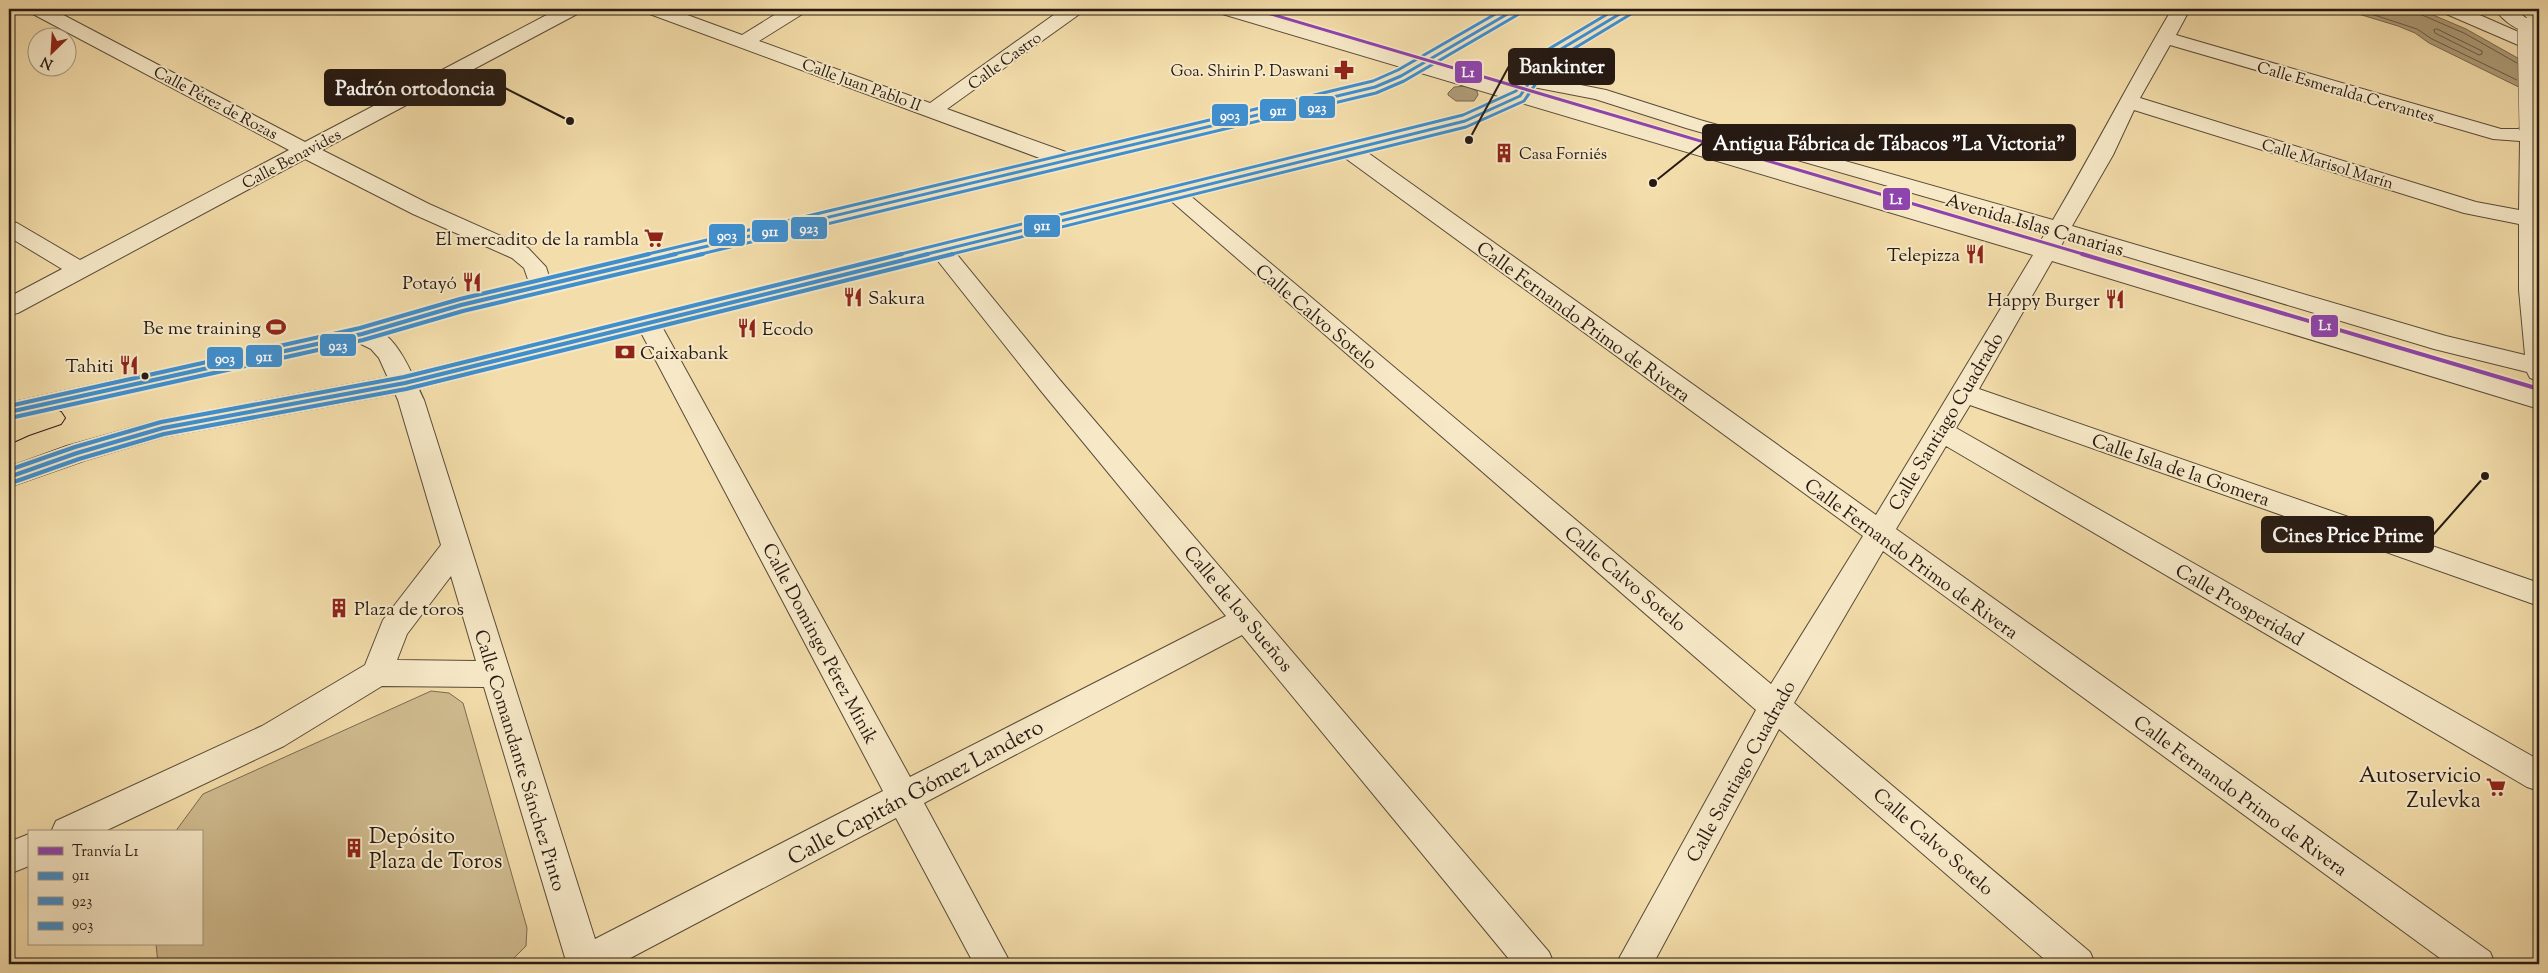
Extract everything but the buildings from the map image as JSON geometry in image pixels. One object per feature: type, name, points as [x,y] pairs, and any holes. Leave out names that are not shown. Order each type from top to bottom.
[{"type":"main road","points":[[9,412],[123,385],[194,372],[362,334],[461,305],[1375,87],[1401,76],[1516,9]]},
{"type":"main road","points":[[12,474],[163,428],[404,383],[1465,120],[1526,89],[1546,58],[1628,9]]},
{"type":"main road","points":[[9,435],[38,422],[126,401],[194,372]]},
{"type":"street","name":"Calle Pérez de Rozas","points":[[38,9],[421,209],[520,253],[532,262],[539,273],[540,286]]},
{"type":"street","name":"Calle Benavides","points":[[9,307],[572,9]]},
{"type":"street","name":"Calle Juan Pablo II","points":[[654,9],[1069,160]]},
{"type":"street","points":[[744,42],[798,9]]},
{"type":"street","name":"Calle Castro","points":[[933,110],[1074,9]]},
{"type":"street","name":"Avenida Islas Canarias","points":[[1226,9],[1417,66],[1526,89],[2045,252],[2539,400]]},
{"type":"street","name":"Calle Santiago Cuadrado","points":[[1634,964],[1775,706],[1877,533],[1964,393],[2102,156],[2128,101],[2180,9]]},
{"type":"street","points":[[2451,9],[2539,48]]},
{"type":"street","points":[[2504,9],[2528,18],[2530,219],[2539,369]]},
{"type":"street","name":"Calle Esmeralda Cervantes","points":[[2165,38],[2500,135],[2519,135],[2529,131]]},
{"type":"street","name":"Avenida Islas Canarias","points":[[1526,89],[1599,94],[1693,124],[2539,369]]},
{"type":"street","name":"Calle Marisol Marín","points":[[2128,101],[2472,208],[2530,219]]},
{"type":"street","points":[[2500,135],[2520,145],[2530,157]]},
{"type":"street","name":"Calle Fernando Primo de Rivera","points":[[1349,150],[1877,533],[2477,964]]},
{"type":"street","name":"Calle Calvo Sotelo","points":[[1173,193],[2077,964]]},
{"type":"street","points":[[9,228],[79,269]]},
{"type":"street","name":"Calle de los Sueños","points":[[942,251],[1050,384],[1536,964]]},
{"type":"street","name":"Calle Domingo Pérez Minik","points":[[648,323],[993,964]]},
{"type":"street","name":"Calle Comandante Sánchez Pinto","points":[[362,334],[380,343],[390,355],[404,383],[584,964]]},
{"type":"street","name":"Calle Isla de la Gomera","points":[[1964,393],[2539,596]]},
{"type":"street","name":"Calle Prosperidad","points":[[1941,430],[2539,777]]},
{"type":"street","points":[[377,673],[394,629],[456,547]]},
{"type":"street","name":"Calle Capitán Gómez Landero","points":[[584,964],[903,796],[1248,618]]},
{"type":"street","points":[[72,830],[273,736],[377,673],[495,674]]},
{"type":"street","points":[[9,858],[28,849]]},
{"type":"shaded area","name":"Depósito Plaza de Toros","points":[[431,691],[449,693],[463,703],[527,928],[526,946],[509,963],[158,964],[156,946],[202,946],[202,830],[176,830],[203,794]]},
{"type":"water","points":[[2342,9],[2419,9],[2466,29],[2539,70],[2539,97],[2429,43],[2415,33]]},
{"type":"water","points":[[1467,86],[1477,91],[1478,95],[1474,101],[1456,101],[1448,95],[1454,87]]},
{"type":"tram line","name":"L1","points":[[1254,9],[2539,389]]},
{"type":"transit line","name":"903","points":[[9,406],[360,328],[460,299],[1373,81],[1398,70],[1504,9]]},
{"type":"transit line","name":"911","points":[[9,412],[362,334],[461,305],[1375,87],[1401,76],[1516,9]]},
{"type":"transit line","name":"903","points":[[9,470],[75,447],[161,422],[404,377],[1463,115],[1516,91],[1542,53],[1616,9]]},
{"type":"transit line","name":"911","points":[[9,477],[77,453],[163,428],[405,383],[1465,121],[1520,96],[1546,58],[1628,9]]},
{"type":"transit line","name":"923","points":[[10,418],[363,340],[463,311],[1376,93],[1404,81],[1519,14]]},
{"type":"transit line","name":"923","points":[[11,483],[79,459],[164,434],[406,389],[1466,127],[1524,101],[1550,63],[1631,14]]},
{"type":"place","name":"Goa. Shirin P. Daswani","points":[[1344,70]]},
{"type":"place","name":"Padrón ortodoncia","points":[[570,121]]},
{"type":"place","name":"Bankinter","points":[[1469,140]]},
{"type":"place","name":"Casa Forniés","points":[[1504,153]]},
{"type":"place","name":"Antigua Fábrica de Tábacos \"La Victoria\"","points":[[1653,183]]},
{"type":"place","name":"El mercadito de la rambla","points":[[654,238]]},
{"type":"place","name":"Telepizza","points":[[1975,254]]},
{"type":"place","name":"Potayó","points":[[472,282]]},
{"type":"place","name":"Sakura","points":[[853,297]]},
{"type":"place","name":"Happy Burger","points":[[2115,299]]},
{"type":"place","name":"Be me training","points":[[276,327]]},
{"type":"place","name":"Ecodo","points":[[747,328]]},
{"type":"place","name":"Caixabank","points":[[625,352]]},
{"type":"place","name":"Tahiti","points":[[129,365]]},
{"type":"place","name":"Cines Price Prime","points":[[2485,476]]},
{"type":"place","name":"Plaza de toros","points":[[339,608]]},
{"type":"place","name":"Autoservicio Zulevka","points":[[2496,787]]},
{"type":"place","name":"Depósito Plaza de Toros","points":[[354,848]]}]
